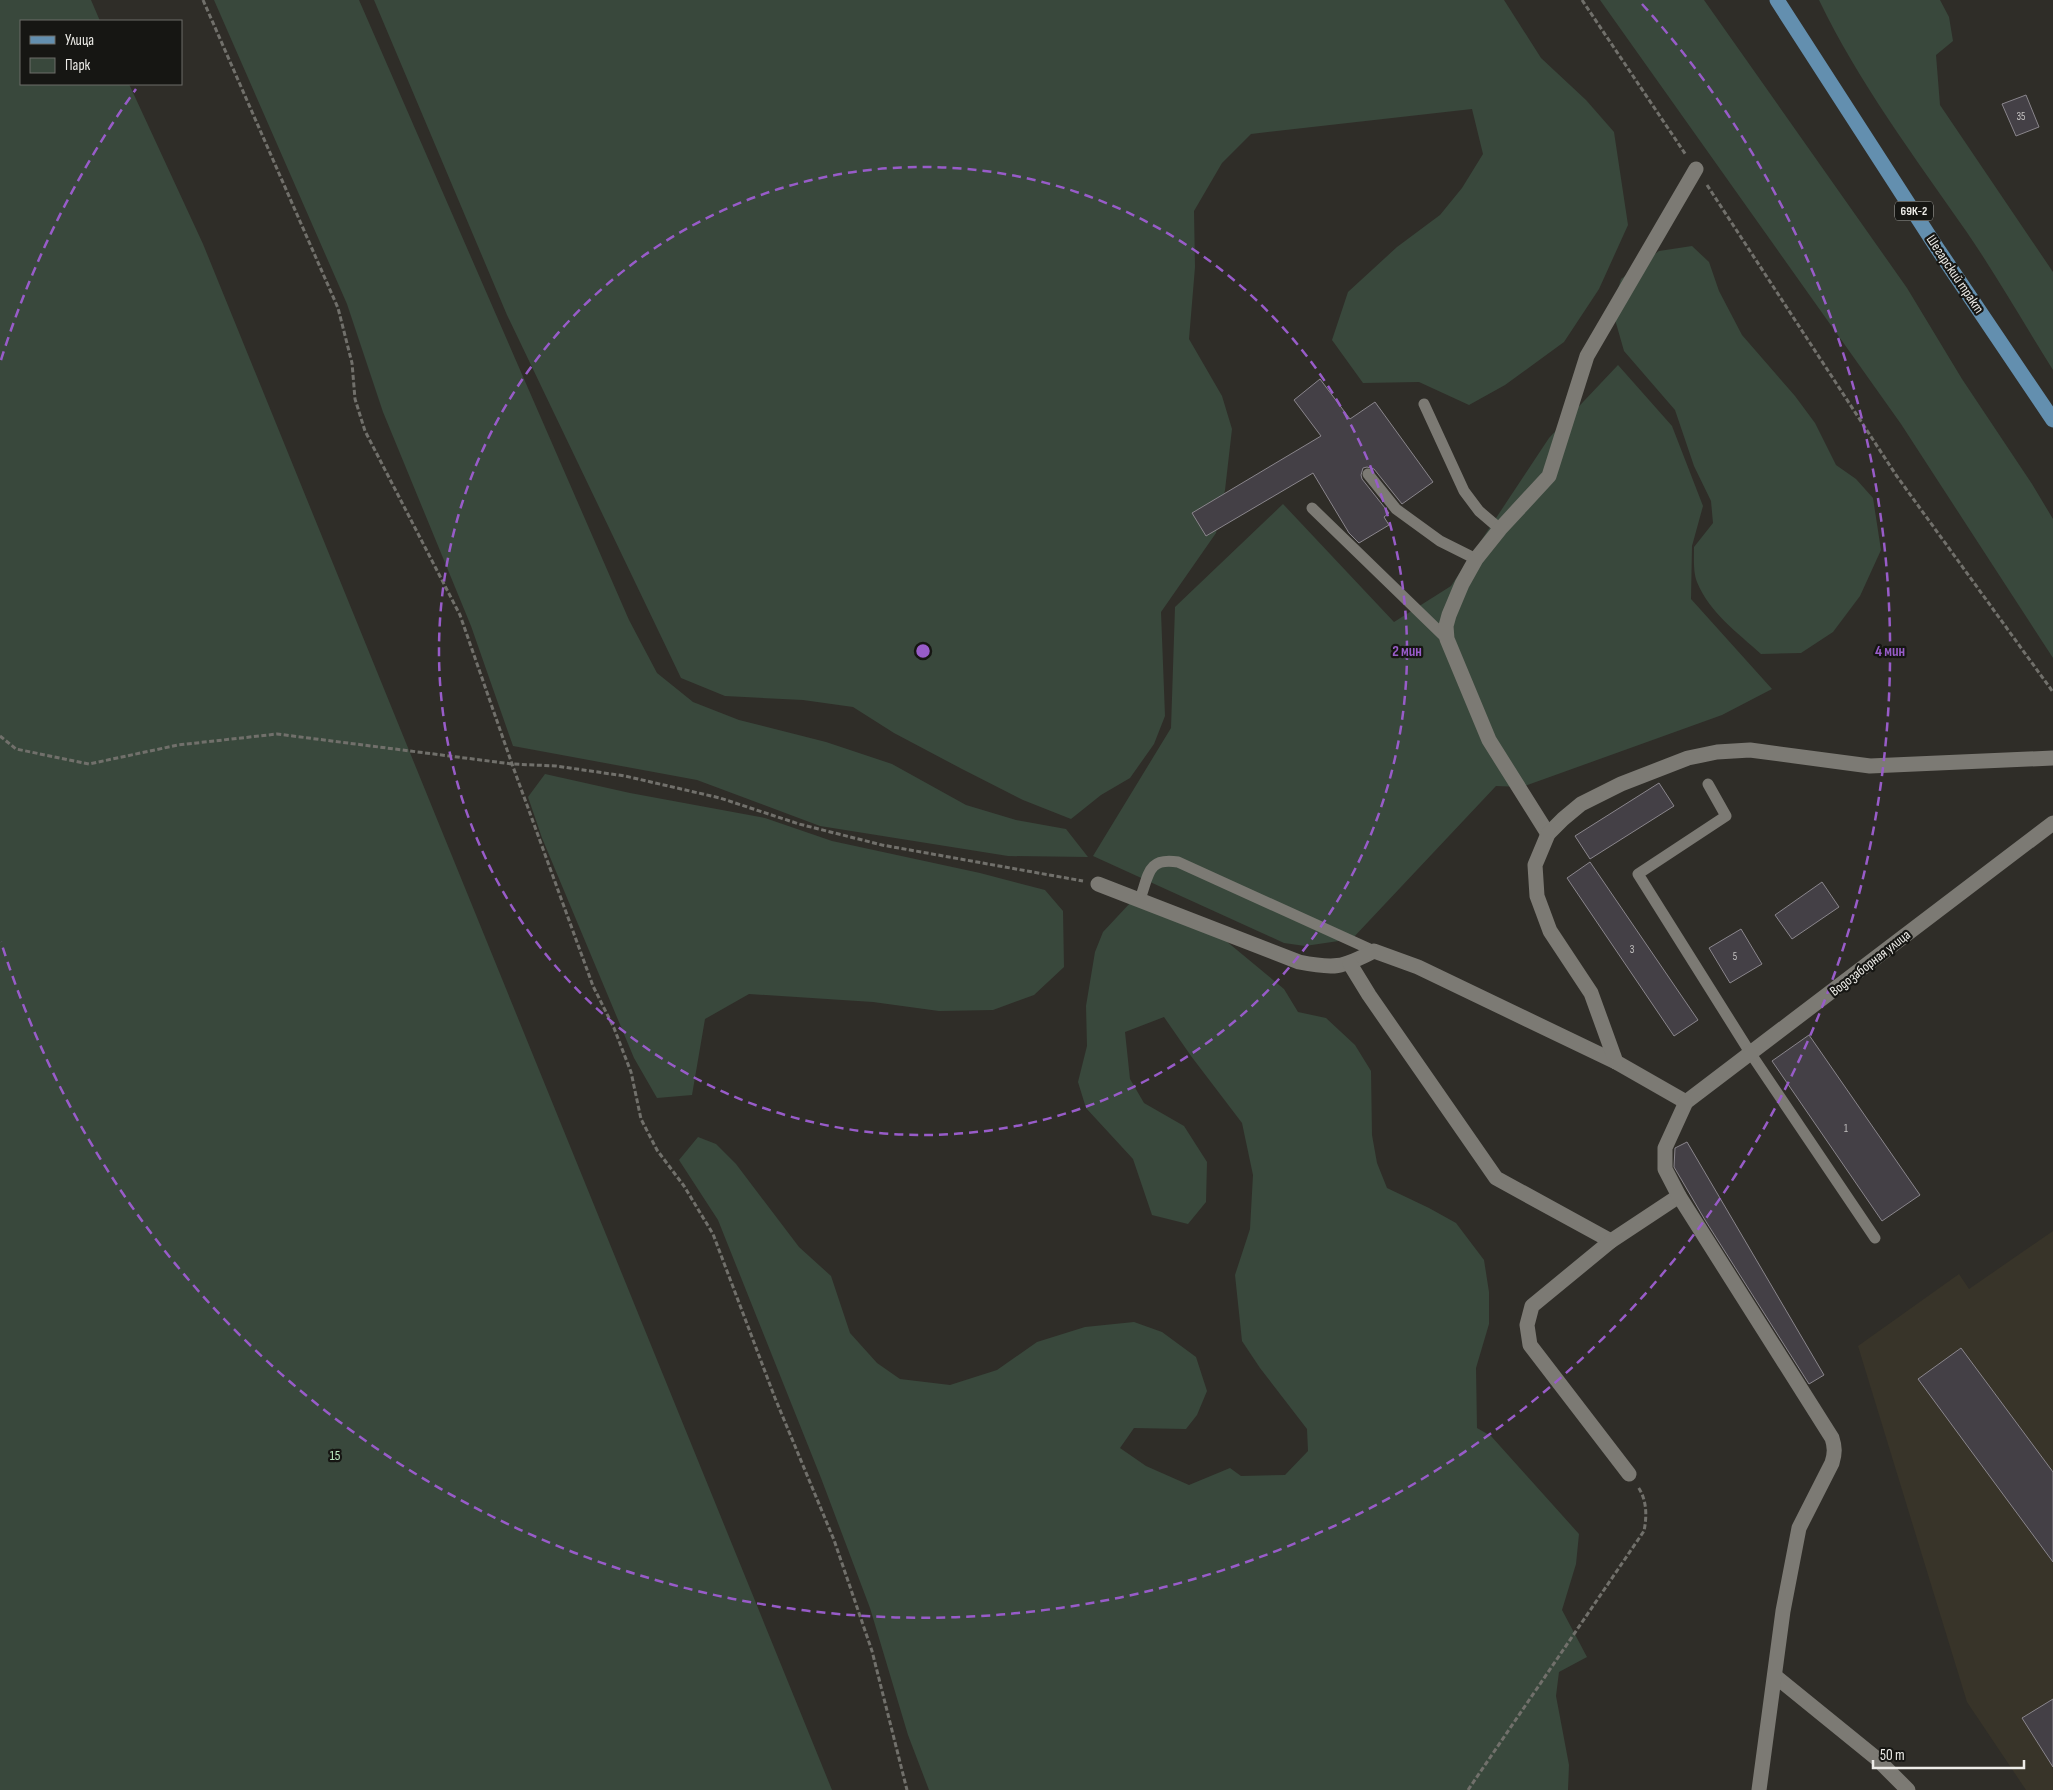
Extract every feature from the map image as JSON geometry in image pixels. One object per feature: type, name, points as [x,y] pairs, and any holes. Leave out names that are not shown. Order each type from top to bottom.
[{"type":"main road","name":"Шегарский тракт","points":[[1777,0],[1937,248],[2053,420]]},
{"type":"street","points":[[1548,834],[1490,740],[1446,639],[1448,615],[1476,559],[1500,529],[1550,476],[1587,356],[1696,169]]},
{"type":"street","points":[[1616,1062],[1592,994],[1550,931],[1537,896],[1535,865],[1548,834],[1581,804],[1621,784],[1688,758],[1717,752],[1750,750],[1870,766],[2053,758]]},
{"type":"street","name":"Водозаборная улица","points":[[1686,1102],[2053,823]]},
{"type":"street","points":[[1098,884],[1299,962],[1324,967],[1350,964],[1374,951],[1418,967],[1616,1062],[1686,1102],[1664,1148],[1666,1169],[1679,1196],[1832,1438],[1835,1453],[1832,1463],[1798,1528],[1783,1610],[1759,1790]]},
{"type":"street","points":[[1350,964],[1369,995],[1496,1178],[1611,1241]]},
{"type":"street","points":[[1629,1474],[1530,1345],[1527,1325],[1532,1306],[1611,1241],[1679,1196]]},
{"type":"street","points":[[1775,1676],[1876,1758],[1908,1790]]},
{"type":"lane","points":[[1424,404],[1464,491],[1479,511],[1500,529]]},
{"type":"lane","points":[[1368,474],[1396,509],[1440,541],[1476,559]]},
{"type":"lane","points":[[1312,508],[1446,639]]},
{"type":"lane","points":[[1708,784],[1726,816],[1638,874],[1751,1054],[1875,1238]]},
{"type":"lane","points":[[1140,899],[1152,868],[1157,863],[1164,860],[1178,862],[1374,951]]},
{"type":"path","points":[[203,0],[338,308],[352,363],[355,399],[366,432],[460,615],[593,986],[614,1028],[631,1072],[641,1120],[656,1150],[684,1186],[713,1234],[775,1398],[834,1540],[872,1651],[907,1790]]},
{"type":"path","points":[[1582,0],[1696,169],[1896,475],[2053,692]]},
{"type":"path","points":[[0,736],[16,749],[89,764],[178,745],[276,734],[512,764],[556,766],[625,776],[720,798],[799,824],[882,845],[1098,884]]},
{"type":"path","points":[[1468,1790],[1644,1530],[1646,1519],[1645,1505],[1640,1490],[1629,1474]]},
{"type":"shaded area","points":[[2053,1231],[2053,1790],[2026,1790],[1967,1702],[1858,1346],[1959,1274],[1969,1289]]},
{"type":"green space","name":"15","points":[[0,0],[91,0],[100,20],[20,20],[20,85],[129,85],[203,244],[832,1790],[0,1790]]},
{"type":"green space","points":[[214,0],[359,0],[629,620],[657,673],[693,702],[739,720],[826,742],[892,764],[966,805],[1016,820],[1066,829],[1088,857],[1008,856],[820,826],[697,780],[513,746],[471,626],[383,412],[347,304]]},
{"type":"green space","points":[[374,0],[1504,0],[1541,58],[1586,100],[1614,132],[1628,225],[1599,289],[1564,342],[1505,385],[1469,405],[1419,382],[1363,383],[1332,340],[1348,292],[1397,247],[1440,215],[1462,188],[1483,154],[1472,109],[1251,134],[1222,163],[1194,211],[1195,267],[1189,339],[1222,396],[1232,429],[1225,490],[1216,533],[1161,612],[1165,716],[1154,744],[1130,778],[1101,795],[1071,819],[1023,800],[962,769],[894,733],[853,707],[803,700],[725,696],[681,678],[507,315]]},
{"type":"green space","points":[[1600,0],[1704,0],[1907,288],[1962,379],[2053,519],[2053,658],[1901,424]]},
{"type":"green space","points":[[1819,0],[1940,0],[1949,17],[1953,41],[1936,55],[1940,105],[2053,272],[2053,370],[1977,248],[1869,90]]},
{"type":"green space","points":[[1692,246],[1709,262],[1719,291],[1742,335],[1795,396],[1815,423],[1836,465],[1856,479],[1873,498],[1881,550],[1860,596],[1833,632],[1801,653],[1761,654],[1716,612],[1702,593],[1695,574],[1694,547],[1713,523],[1711,501],[1694,466],[1675,410],[1624,351],[1612,309],[1621,279],[1659,251]]},
{"type":"green space","points":[[1618,365],[1672,426],[1703,506],[1692,546],[1691,599],[1772,689],[1722,715],[1522,787],[1496,786],[1352,939],[1305,946],[1284,943],[1093,856],[1171,728],[1175,607],[1283,504],[1394,622],[1451,586],[1549,438]]},
{"type":"green space","points":[[545,774],[630,793],[765,818],[832,841],[980,873],[1045,890],[1063,911],[1064,967],[1034,995],[993,1010],[939,1011],[873,1002],[749,994],[705,1019],[692,1095],[657,1098],[634,1058],[542,838],[528,797]]},
{"type":"green space","points":[[1131,902],[1208,926],[1284,989],[1298,1012],[1326,1018],[1355,1045],[1371,1071],[1372,1135],[1377,1163],[1387,1188],[1456,1223],[1484,1260],[1489,1292],[1489,1324],[1476,1368],[1477,1428],[1491,1436],[1579,1534],[1576,1564],[1562,1610],[1587,1657],[1559,1672],[1556,1696],[1569,1765],[1568,1790],[929,1790],[908,1735],[870,1608],[821,1478],[718,1220],[679,1160],[698,1137],[716,1144],[736,1164],[799,1247],[831,1276],[850,1333],[877,1363],[900,1379],[950,1385],[997,1370],[1037,1342],[1085,1327],[1134,1322],[1162,1332],[1196,1357],[1207,1391],[1197,1415],[1186,1429],[1134,1428],[1120,1448],[1146,1466],[1189,1485],[1230,1468],[1241,1476],[1285,1475],[1308,1451],[1307,1429],[1260,1368],[1242,1341],[1235,1275],[1250,1229],[1253,1175],[1242,1123],[1164,1017],[1125,1032],[1130,1079],[1144,1103],[1184,1126],[1207,1162],[1206,1202],[1188,1224],[1152,1215],[1133,1159],[1086,1108],[1078,1082],[1087,1046],[1086,1006],[1095,952],[1103,932]]},
{"type":"building","points":[[2026,95],[2039,127],[2016,136],[2002,104]]},
{"type":"building","points":[[1320,379],[1350,419],[1375,402],[1433,482],[1402,504],[1374,469],[1363,468],[1362,479],[1389,513],[1384,517],[1389,525],[1359,543],[1349,533],[1313,473],[1206,536],[1192,513],[1321,436],[1294,400]]},
{"type":"building","points":[[1659,783],[1674,806],[1590,859],[1575,836]]},
{"type":"building","points":[[1590,862],[1698,1020],[1674,1036],[1567,878]]},
{"type":"building","points":[[1822,882],[1839,907],[1792,939],[1775,915]]},
{"type":"building","points":[[1741,929],[1762,964],[1730,983],[1709,948]]},
{"type":"building","points":[[1809,1035],[1920,1195],[1882,1221],[1772,1061]]},
{"type":"building","points":[[1687,1142],[1824,1375],[1809,1384],[1705,1220],[1674,1167],[1675,1148]]},
{"type":"building","points":[[1961,1348],[2053,1472],[2053,1562],[1918,1379]]},
{"type":"building","points":[[2053,1699],[2053,1767],[2022,1718]]}]
